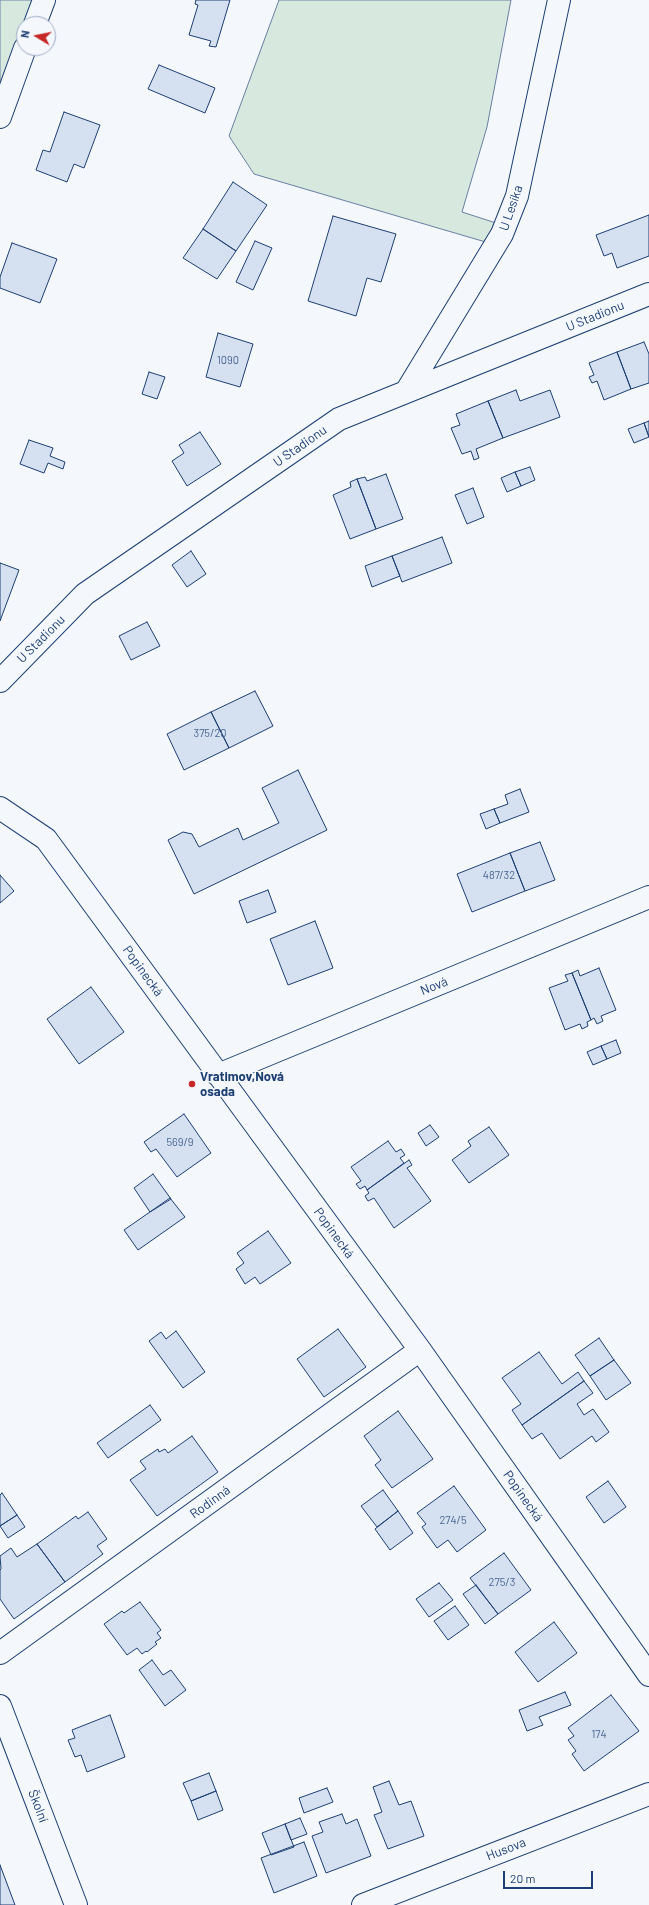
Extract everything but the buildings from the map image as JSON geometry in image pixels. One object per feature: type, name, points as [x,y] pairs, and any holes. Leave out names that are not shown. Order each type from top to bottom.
[{"type":"street","points":[[38,16],[44,0]]},
{"type":"street","name":"U Lesíka","points":[[406,392],[502,234],[517,196],[559,0]]},
{"type":"street","points":[[0,117],[22,56]]},
{"type":"street","name":"U Stadionu","points":[[0,681],[85,594],[338,419],[649,294]]},
{"type":"street","name":"Popinecká","points":[[0,808],[46,839],[420,1350],[649,1675]]},
{"type":"street","name":"Nová","points":[[218,1075],[649,898]]},
{"type":"street","name":"Rodinná","points":[[0,1653],[420,1350]]},
{"type":"street","name":"Školní","points":[[0,1706],[76,1905]]},
{"type":"street","name":"Husova","points":[[363,1905],[649,1794]]},
{"type":"shaded area","points":[[0,0],[36,0],[30,16],[16,16],[16,54],[0,99]]},
{"type":"shaded area","points":[[279,0],[511,0],[487,127],[462,212],[496,223],[489,243],[254,174],[229,136]]},
{"type":"place","name":"Vratimov,Nová osada","points":[[192,1084]]}]
